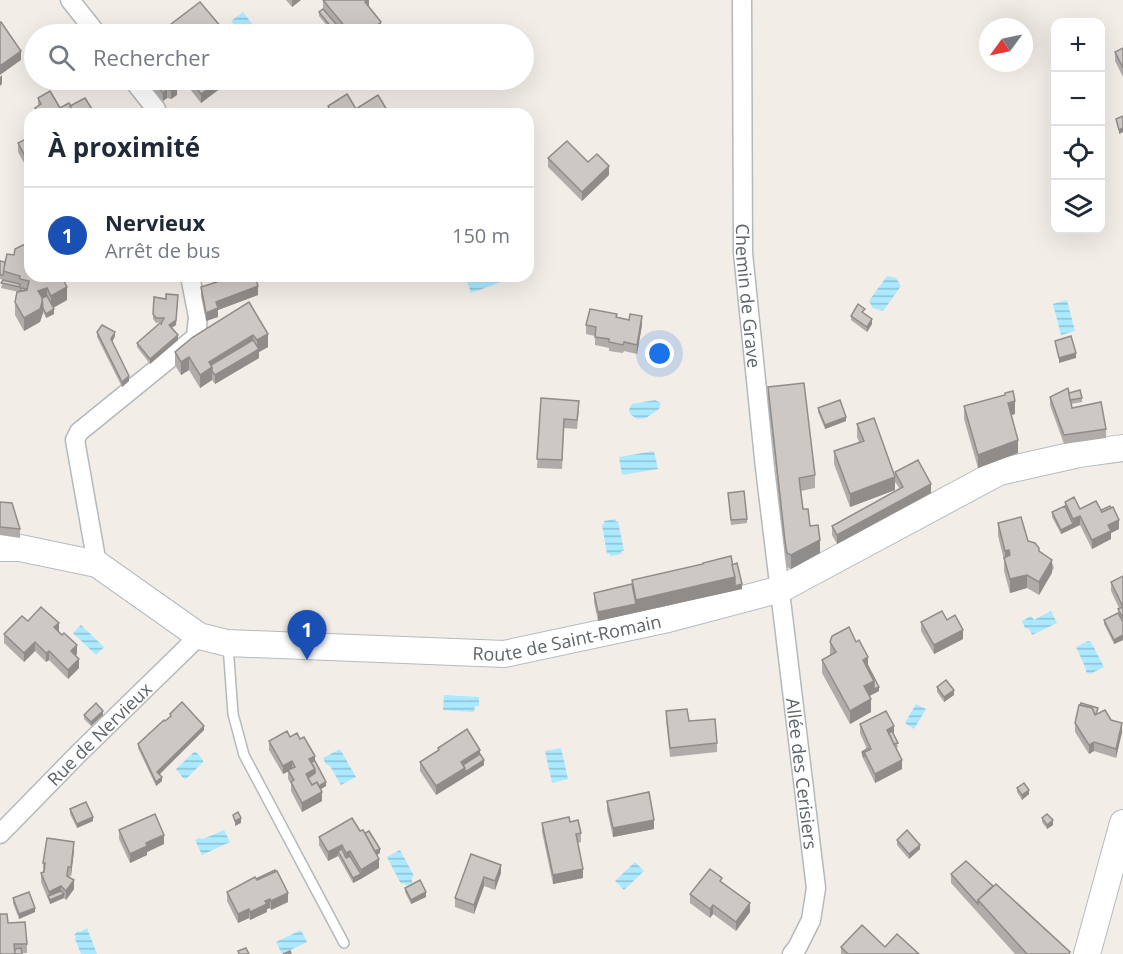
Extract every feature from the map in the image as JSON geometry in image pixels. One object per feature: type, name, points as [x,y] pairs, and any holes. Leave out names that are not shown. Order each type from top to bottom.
[{"type":"main road","name":"Route de Saint-Romain","points":[[0,548],[20,548],[97,564],[200,636],[227,643],[504,654],[668,619],[781,589],[999,472],[1079,454],[1123,448]]},
{"type":"main road","points":[[1087,954],[1123,823]]},
{"type":"street","points":[[70,0],[89,24]]},
{"type":"street","name":"Chemin de Grave","points":[[742,0],[743,252],[765,468],[781,589]]},
{"type":"street","points":[[141,90],[155,108]]},
{"type":"street","points":[[97,564],[75,440],[79,432],[196,337],[198,317],[191,282]]},
{"type":"street","name":"Allée des Cerisiers","points":[[781,589],[816,888],[812,920],[792,954]]},
{"type":"street","name":"Rue de Nervieux","points":[[0,834],[78,754],[200,636]]},
{"type":"lane","points":[[227,643],[233,714],[244,755],[344,943]]},
{"type":"water","points":[[243,12],[252,24],[233,24],[231,21]]},
{"type":"water","points":[[887,276],[896,278],[901,286],[883,311],[873,308],[869,301]]},
{"type":"water","points":[[467,282],[501,282],[471,293]]},
{"type":"water","points":[[1067,300],[1075,331],[1061,335],[1053,304]]},
{"type":"water","points":[[655,400],[661,403],[659,409],[646,418],[637,419],[630,414],[632,404]]},
{"type":"water","points":[[654,451],[658,469],[622,475],[619,457]]},
{"type":"water","points":[[615,519],[616,522],[618,521],[624,551],[621,551],[622,554],[610,556],[607,554],[602,525],[604,521]]},
{"type":"water","points":[[1051,611],[1057,623],[1032,635],[1029,629],[1025,628],[1022,621],[1031,616],[1034,620]]},
{"type":"water","points":[[81,625],[104,647],[96,655],[73,633]]},
{"type":"water","points":[[1088,641],[1091,642],[1104,667],[1090,674],[1086,672],[1076,647]]},
{"type":"water","points":[[444,695],[479,697],[479,706],[475,706],[474,712],[443,710]]},
{"type":"water","points":[[916,704],[926,709],[914,729],[905,723]]},
{"type":"water","points":[[561,748],[568,779],[552,783],[545,751]]},
{"type":"water","points":[[340,749],[356,777],[341,785],[323,758]]},
{"type":"water","points":[[194,752],[203,762],[186,779],[183,778],[176,769]]},
{"type":"water","points":[[224,830],[230,842],[202,855],[195,840]]},
{"type":"water","points":[[400,850],[414,876],[409,885],[401,884],[387,857]]},
{"type":"water","points":[[635,862],[644,871],[624,890],[615,881]]},
{"type":"water","points":[[87,928],[97,954],[81,954],[75,939],[74,935],[78,931]]},
{"type":"water","points":[[301,930],[307,942],[282,954],[276,942]]},
{"type":"building","points":[[323,0],[367,0],[365,2],[381,22],[378,24],[343,24]]},
{"type":"building","points":[[200,2],[219,24],[171,24]]},
{"type":"building","points":[[323,9],[336,24],[329,24],[319,12]]},
{"type":"building","points":[[0,23],[21,51],[0,66]]},
{"type":"building","points":[[1123,48],[1123,68],[1115,52]]},
{"type":"building","points":[[50,91],[60,108],[35,108],[41,104],[38,98]]},
{"type":"building","points":[[347,94],[355,108],[329,108],[328,106]]},
{"type":"building","points":[[378,95],[386,108],[358,108]]},
{"type":"building","points":[[85,98],[91,108],[71,108],[70,106]]},
{"type":"building","points":[[69,103],[72,108],[60,108]]},
{"type":"building","points":[[1123,116],[1123,128],[1119,130],[1116,119]]},
{"type":"building","points":[[24,140],[24,154],[18,143]]},
{"type":"building","points":[[567,141],[588,162],[597,154],[609,166],[582,192],[548,158]]},
{"type":"building","points":[[24,245],[24,280],[20,279],[20,276],[3,271],[7,254],[14,255],[15,249]]},
{"type":"building","points":[[0,261],[5,262],[3,275],[0,275]]},
{"type":"building","points":[[3,280],[20,284],[20,287],[1,283]]},
{"type":"building","points":[[29,282],[64,282],[67,287],[51,296],[47,288],[38,291],[43,299],[40,309],[24,318],[15,302],[17,292],[27,290]]},
{"type":"building","points":[[217,282],[257,282],[258,286],[216,302],[218,308],[206,313],[201,287]]},
{"type":"building","points":[[166,294],[178,295],[176,320],[169,325],[178,335],[150,359],[137,343],[161,324],[164,318],[156,318],[153,314],[154,297],[166,299]]},
{"type":"building","points":[[47,296],[54,309],[46,314],[42,298]]},
{"type":"building","points":[[249,302],[268,334],[257,340],[253,335],[209,362],[212,367],[200,375],[189,357],[181,362],[175,352],[193,337]]},
{"type":"building","points":[[858,304],[865,309],[862,312],[872,319],[867,327],[851,316]]},
{"type":"building","points":[[590,309],[617,314],[616,317],[629,320],[630,314],[642,316],[637,345],[624,342],[623,345],[609,342],[609,339],[595,337],[596,327],[586,325]]},
{"type":"building","points":[[102,325],[115,332],[111,339],[129,376],[122,382],[97,332]]},
{"type":"building","points":[[1071,336],[1076,353],[1059,358],[1055,341]]},
{"type":"building","points":[[253,340],[259,349],[215,375],[211,365]]},
{"type":"building","points":[[804,383],[815,475],[799,478],[803,509],[808,509],[810,526],[818,525],[820,540],[791,555],[787,553],[785,541],[768,387]]},
{"type":"building","points":[[1068,388],[1072,408],[1101,402],[1106,429],[1064,435],[1050,397]]},
{"type":"building","points":[[1080,390],[1082,398],[1070,400],[1069,393]]},
{"type":"building","points":[[1013,391],[1015,401],[1008,403],[1018,440],[978,455],[964,406]]},
{"type":"building","points":[[541,398],[579,401],[577,420],[564,419],[562,460],[537,459]]},
{"type":"building","points":[[840,400],[846,417],[825,425],[818,408]]},
{"type":"building","points":[[874,418],[895,477],[850,494],[834,451],[864,441],[857,424]]},
{"type":"building","points":[[918,460],[931,484],[837,535],[832,526],[903,487],[895,472]]},
{"type":"building","points":[[744,491],[747,519],[731,520],[728,493]]},
{"type":"building","points":[[1074,497],[1080,509],[1096,501],[1102,512],[1113,507],[1119,520],[1108,525],[1111,531],[1092,540],[1080,516],[1073,519],[1065,502]]},
{"type":"building","points":[[0,502],[12,503],[20,529],[0,527]]},
{"type":"building","points":[[1065,506],[1073,524],[1061,530],[1052,512]]},
{"type":"building","points":[[1021,517],[1028,541],[1035,543],[1039,551],[1052,560],[1039,582],[1027,575],[1010,579],[1004,558],[1010,555],[1009,550],[1005,551],[998,523]]},
{"type":"building","points":[[731,556],[735,577],[636,600],[632,580]]},
{"type":"building","points":[[737,563],[742,584],[735,586],[732,565]]},
{"type":"building","points":[[1123,576],[1123,607],[1111,582]]},
{"type":"building","points":[[632,584],[636,604],[598,612],[594,593]]},
{"type":"building","points":[[41,607],[59,623],[54,627],[77,645],[71,651],[79,659],[68,670],[49,651],[46,653],[35,642],[24,653],[4,634],[22,616],[28,621]]},
{"type":"building","points":[[1123,607],[1123,618],[1118,609]]},
{"type":"building","points":[[942,611],[947,620],[955,615],[963,630],[934,645],[921,622]]},
{"type":"building","points":[[1118,613],[1123,622],[1123,635],[1114,640],[1104,620]]},
{"type":"building","points":[[849,627],[856,642],[859,640],[868,657],[863,660],[874,681],[864,686],[871,699],[850,711],[822,660],[836,652],[830,642],[832,636]]},
{"type":"building","points":[[868,666],[879,687],[874,689],[874,681]]},
{"type":"building","points":[[946,680],[954,690],[944,697],[937,687]]},
{"type":"building","points":[[182,702],[204,726],[157,772],[162,777],[156,782],[138,744],[171,716],[170,714]]},
{"type":"building","points":[[96,703],[103,711],[91,722],[84,715]]},
{"type":"building","points":[[1081,703],[1098,708],[1096,714],[1092,708],[1080,705]]},
{"type":"building","points":[[1079,705],[1092,708],[1095,715],[1105,710],[1111,720],[1122,723],[1116,749],[1094,742],[1089,745],[1075,723]]},
{"type":"building","points":[[687,709],[689,721],[715,719],[717,743],[670,748],[666,711]]},
{"type":"building","points":[[886,711],[894,726],[887,730],[902,760],[875,774],[864,752],[871,749],[860,724]]},
{"type":"building","points":[[467,729],[480,750],[461,762],[465,768],[436,786],[420,762]]},
{"type":"building","points":[[287,731],[290,737],[297,733],[300,739],[304,737],[315,756],[309,759],[315,769],[306,774],[312,785],[317,782],[322,792],[302,803],[291,782],[294,780],[288,770],[295,767],[292,761],[283,766],[269,741]]},
{"type":"building","points":[[892,731],[898,743],[894,744],[889,733]]},
{"type":"building","points":[[480,754],[484,760],[465,772],[463,765]]},
{"type":"building","points":[[315,761],[326,782],[319,786],[317,782],[312,785],[308,778],[315,773],[311,762]]},
{"type":"building","points":[[1024,783],[1029,790],[1022,795],[1017,788]]},
{"type":"building","points":[[649,792],[654,820],[613,828],[607,801]]},
{"type":"building","points":[[86,802],[93,817],[77,824],[70,809]]},
{"type":"building","points":[[238,812],[241,818],[235,821],[233,815]]},
{"type":"building","points":[[155,814],[164,835],[130,854],[119,830]]},
{"type":"building","points":[[1047,814],[1053,820],[1047,825],[1042,818]]},
{"type":"building","points":[[569,817],[570,822],[578,820],[581,833],[576,834],[583,869],[553,875],[542,823]]},
{"type":"building","points":[[352,818],[360,831],[363,830],[379,859],[361,870],[350,851],[346,853],[342,845],[328,852],[319,837]]},
{"type":"building","points":[[907,830],[920,845],[909,854],[897,840]]},
{"type":"building","points":[[369,831],[380,849],[375,851],[365,833]]},
{"type":"building","points":[[47,838],[74,842],[71,867],[68,867],[67,876],[74,880],[66,891],[61,886],[49,892],[41,873],[44,872]]},
{"type":"building","points":[[342,849],[346,858],[350,856],[361,874],[353,878],[338,851]]},
{"type":"building","points":[[471,854],[501,865],[495,881],[484,877],[474,905],[455,898]]},
{"type":"building","points":[[966,861],[993,886],[978,900],[978,904],[951,874]]},
{"type":"building","points":[[710,869],[722,878],[720,881],[750,903],[736,922],[713,905],[710,909],[690,894]]},
{"type":"building","points":[[275,870],[276,872],[256,879]]},
{"type":"building","points":[[277,871],[288,893],[271,901],[270,899],[265,901],[267,904],[250,912],[249,909],[238,914],[227,892],[255,877],[257,880]]},
{"type":"building","points":[[420,880],[426,892],[411,900],[405,888]]},
{"type":"building","points":[[996,884],[1070,952],[1069,954],[1027,954],[978,900]]},
{"type":"building","points":[[61,891],[64,894],[50,900],[48,896]]},
{"type":"building","points":[[29,892],[35,908],[19,914],[13,898]]},
{"type":"building","points":[[0,914],[7,914],[8,923],[25,922],[27,944],[14,944],[15,954],[0,954]]},
{"type":"building","points":[[862,925],[885,947],[897,934],[919,954],[848,954],[841,947]]},
{"type":"building","points":[[21,948],[22,954],[15,954],[15,949]]},
{"type":"building","points":[[246,948],[249,954],[239,954],[238,951]]},
{"type":"place","name":"Nervieux","points":[[307,660]]}]
